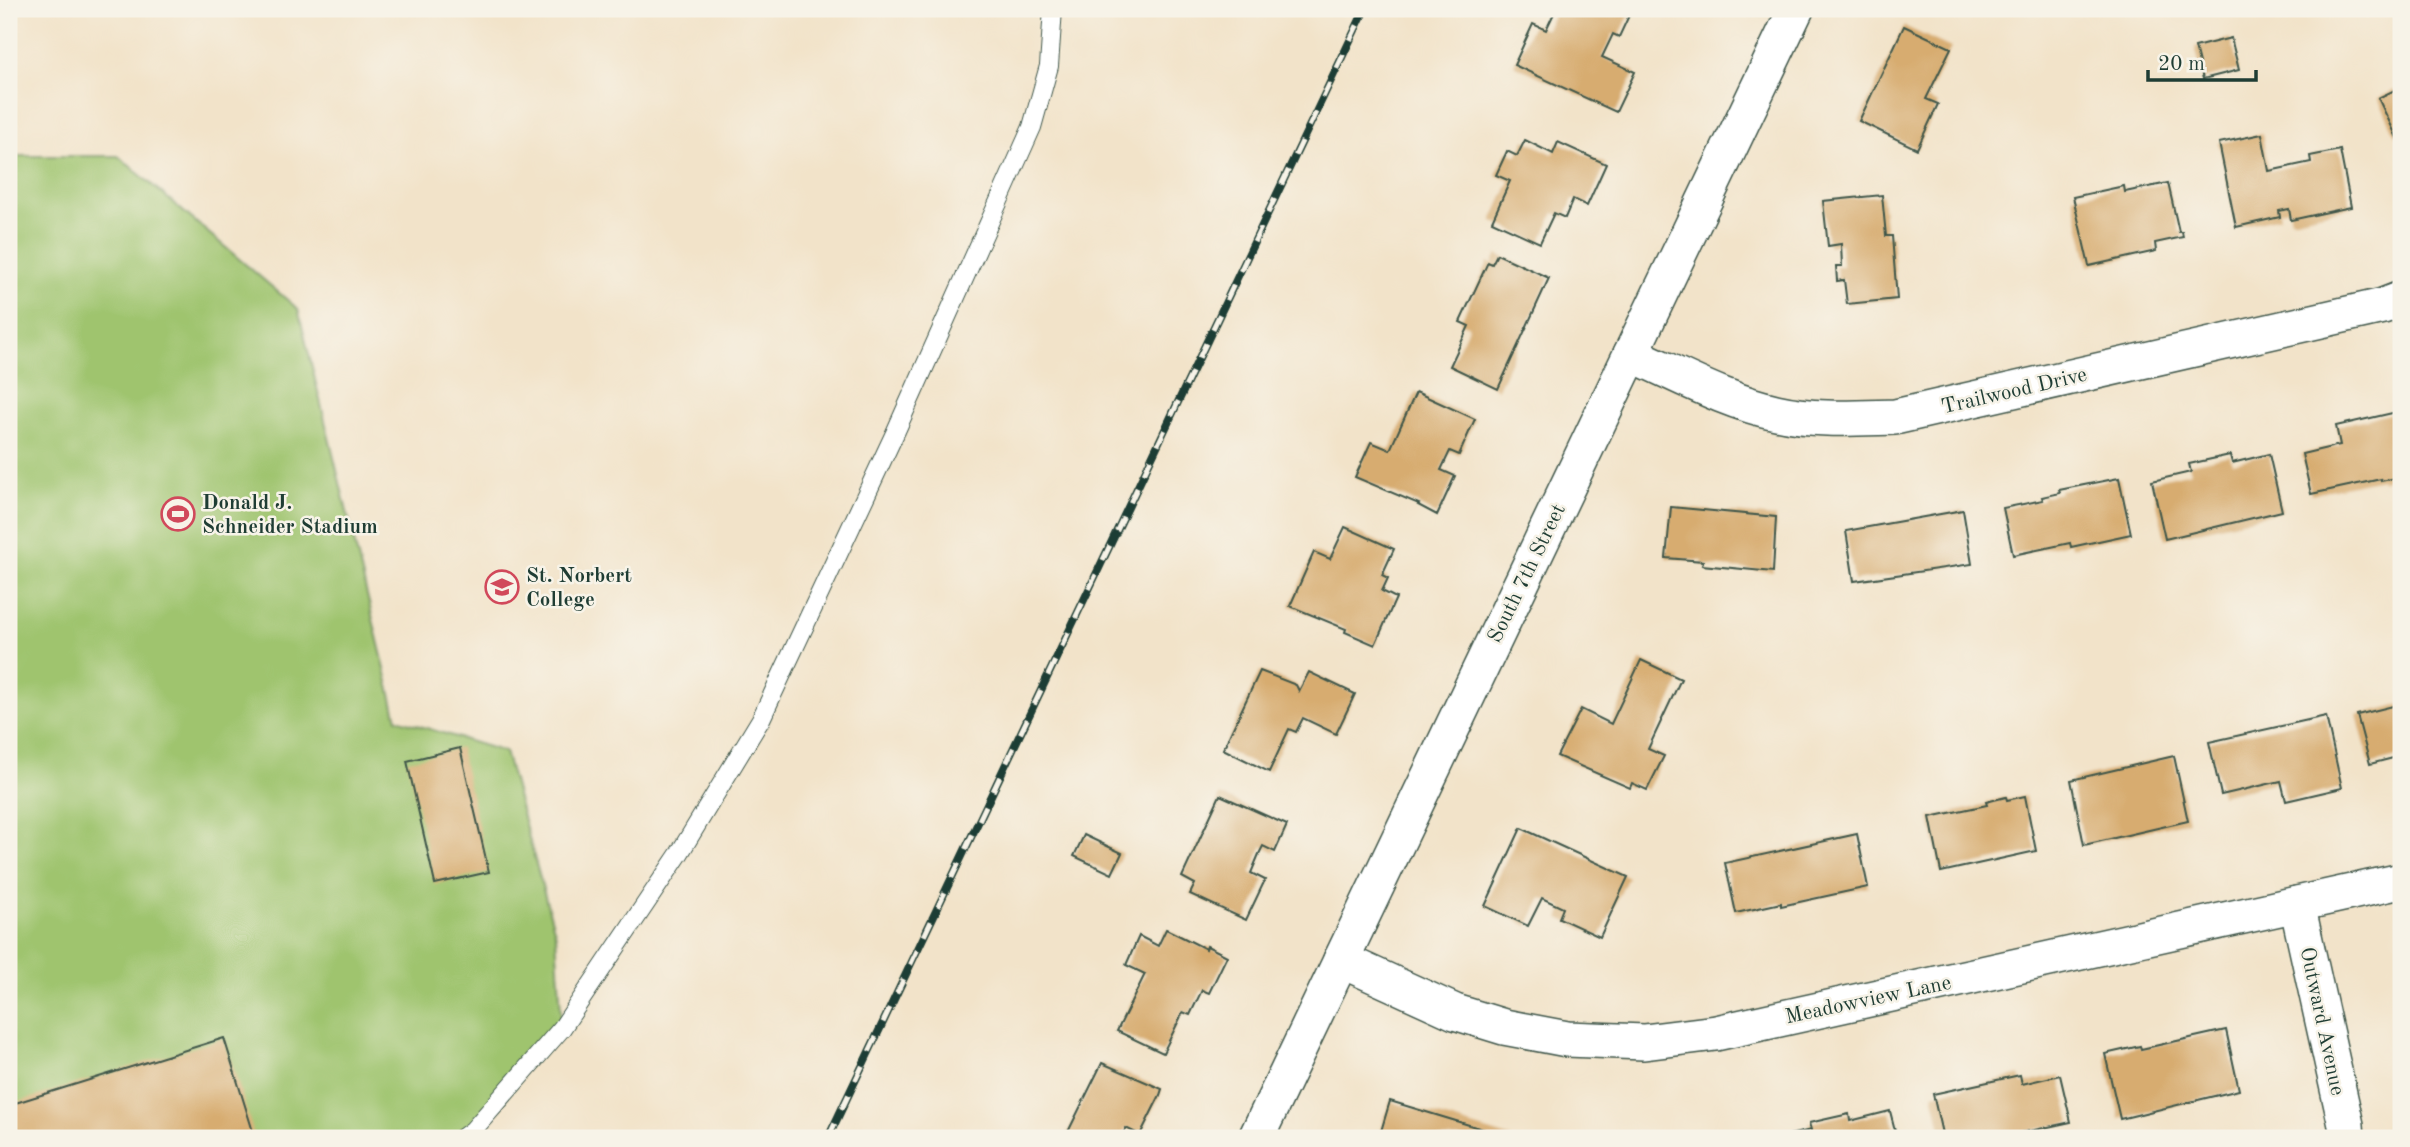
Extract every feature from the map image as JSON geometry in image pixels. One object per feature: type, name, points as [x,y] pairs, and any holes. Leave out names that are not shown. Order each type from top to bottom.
[{"type":"street","name":"South 7th Street","points":[[1256,1138],[1796,9]]},
{"type":"street","name":"Trailwood Drive","points":[[1631,354],[1732,400],[1778,413],[1830,419],[1895,417],[2370,309],[2401,299]]},
{"type":"street","name":"Meadowview Lane","points":[[1341,961],[1455,1012],[1504,1027],[1567,1039],[1644,1042],[1716,1033],[2401,881]]},
{"type":"street","name":"Outward Avenue","points":[[2297,904],[2347,1138]]},
{"type":"lane","points":[[462,1138],[473,1130],[562,1028],[679,854],[761,719],[895,433],[1032,127],[1049,66],[1053,9]]},
{"type":"green space","name":"Donald J. Schneider Stadium","points":[[9,156],[118,156],[298,309],[397,719],[505,752],[556,936],[562,1028],[459,1138],[9,1138]]},
{"type":"building","points":[[1556,9],[1632,9],[1619,37],[1613,34],[1602,57],[1635,72],[1616,112],[1514,65],[1533,24],[1546,30]]},
{"type":"building","points":[[1904,26],[1951,48],[1926,99],[1938,104],[1917,149],[1859,121]]},
{"type":"building","points":[[2231,38],[2239,70],[2203,79],[2195,47]]},
{"type":"building","points":[[2401,87],[2401,146],[2378,98]]},
{"type":"building","points":[[2262,134],[2269,171],[2311,162],[2310,156],[2340,150],[2351,207],[2291,220],[2289,209],[2279,211],[2280,217],[2236,227],[2219,143]]},
{"type":"building","points":[[1525,140],[1553,154],[1558,142],[1606,164],[1587,206],[1573,199],[1565,218],[1554,213],[1540,243],[1492,221],[1510,181],[1496,175],[1507,151],[1517,156]]},
{"type":"building","points":[[2168,183],[2179,232],[2182,232],[2183,237],[2155,243],[2156,251],[2089,266],[2073,197],[2124,186],[2125,192]]},
{"type":"building","points":[[1882,195],[1886,236],[1892,236],[1897,299],[1847,304],[1844,280],[1837,281],[1836,266],[1842,266],[1841,244],[1828,246],[1823,201]]},
{"type":"building","points":[[1497,254],[1549,278],[1498,389],[1450,366],[1469,326],[1460,322],[1488,262],[1492,264]]},
{"type":"building","points":[[1416,392],[1475,419],[1459,455],[1450,451],[1441,470],[1455,476],[1437,515],[1419,504],[1355,477],[1371,442],[1390,450]]},
{"type":"building","points":[[2401,411],[2401,477],[2311,494],[2302,454],[2340,445],[2336,426]]},
{"type":"building","points":[[2269,454],[2282,511],[2165,539],[2152,481],[2191,472],[2189,464],[2230,455],[2232,463]]},
{"type":"building","points":[[2119,478],[2131,534],[2071,547],[2070,543],[2013,555],[2003,508],[2043,500],[2042,497],[2060,493],[2059,490]]},
{"type":"building","points":[[1671,507],[1776,517],[1773,572],[1702,565],[1703,561],[1666,558]]},
{"type":"building","points":[[1963,510],[1972,564],[1854,581],[1846,531]]},
{"type":"building","points":[[1345,527],[1394,549],[1382,575],[1388,578],[1382,591],[1396,598],[1375,645],[1345,632],[1346,629],[1290,606],[1314,552],[1330,559]]},
{"type":"building","points":[[1641,660],[1681,679],[1648,749],[1664,756],[1647,790],[1632,783],[1630,788],[1557,756],[1581,709],[1611,724]]},
{"type":"building","points":[[1260,671],[1296,685],[1299,691],[1309,672],[1355,694],[1336,734],[1303,718],[1296,732],[1289,729],[1269,772],[1223,749]]},
{"type":"building","points":[[2401,704],[2401,756],[2370,764],[2357,715]]},
{"type":"building","points":[[2326,716],[2342,788],[2286,801],[2281,781],[2221,795],[2209,742]]},
{"type":"building","points":[[460,748],[489,872],[435,884],[407,761]]},
{"type":"building","points":[[2174,756],[2188,821],[2084,845],[2071,780]]},
{"type":"building","points":[[1220,795],[1287,825],[1275,852],[1263,846],[1259,854],[1251,873],[1265,880],[1246,920],[1190,894],[1195,884],[1182,877]]},
{"type":"building","points":[[2025,796],[2036,851],[1941,872],[1930,817],[1987,805],[1986,802],[2006,797],[2007,800]]},
{"type":"building","points":[[1521,828],[1628,877],[1600,937],[1559,918],[1563,908],[1542,898],[1528,926],[1485,906]]},
{"type":"building","points":[[1857,834],[1868,887],[1736,913],[1725,863]]},
{"type":"building","points":[[1084,835],[1122,853],[1112,874],[1074,856]]},
{"type":"building","points":[[1166,929],[1227,956],[1209,993],[1202,990],[1190,1015],[1183,1012],[1163,1053],[1117,1031],[1145,974],[1126,965],[1139,936],[1158,946]]},
{"type":"building","points":[[2226,1030],[2239,1090],[2120,1119],[2105,1054]]},
{"type":"building","points":[[224,1038],[255,1138],[9,1138],[9,1105]]},
{"type":"building","points":[[1102,1063],[1162,1089],[1160,1095],[1140,1135],[1126,1128],[1121,1138],[1065,1138]]},
{"type":"building","points":[[2020,1075],[2022,1084],[2060,1075],[2071,1122],[1997,1138],[1943,1138],[1933,1094]]},
{"type":"building","points":[[1390,1101],[1512,1138],[1379,1138]]},
{"type":"building","points":[[1890,1111],[1897,1138],[1776,1138],[1811,1130],[1809,1123],[1849,1114],[1850,1121]]},
{"type":"railway","points":[[828,1138],[1365,9]]},
{"type":"place","name":"Donald J. Schneider Stadium","points":[[178,514]]},
{"type":"place","name":"St. Norbert College","points":[[502,587]]}]
